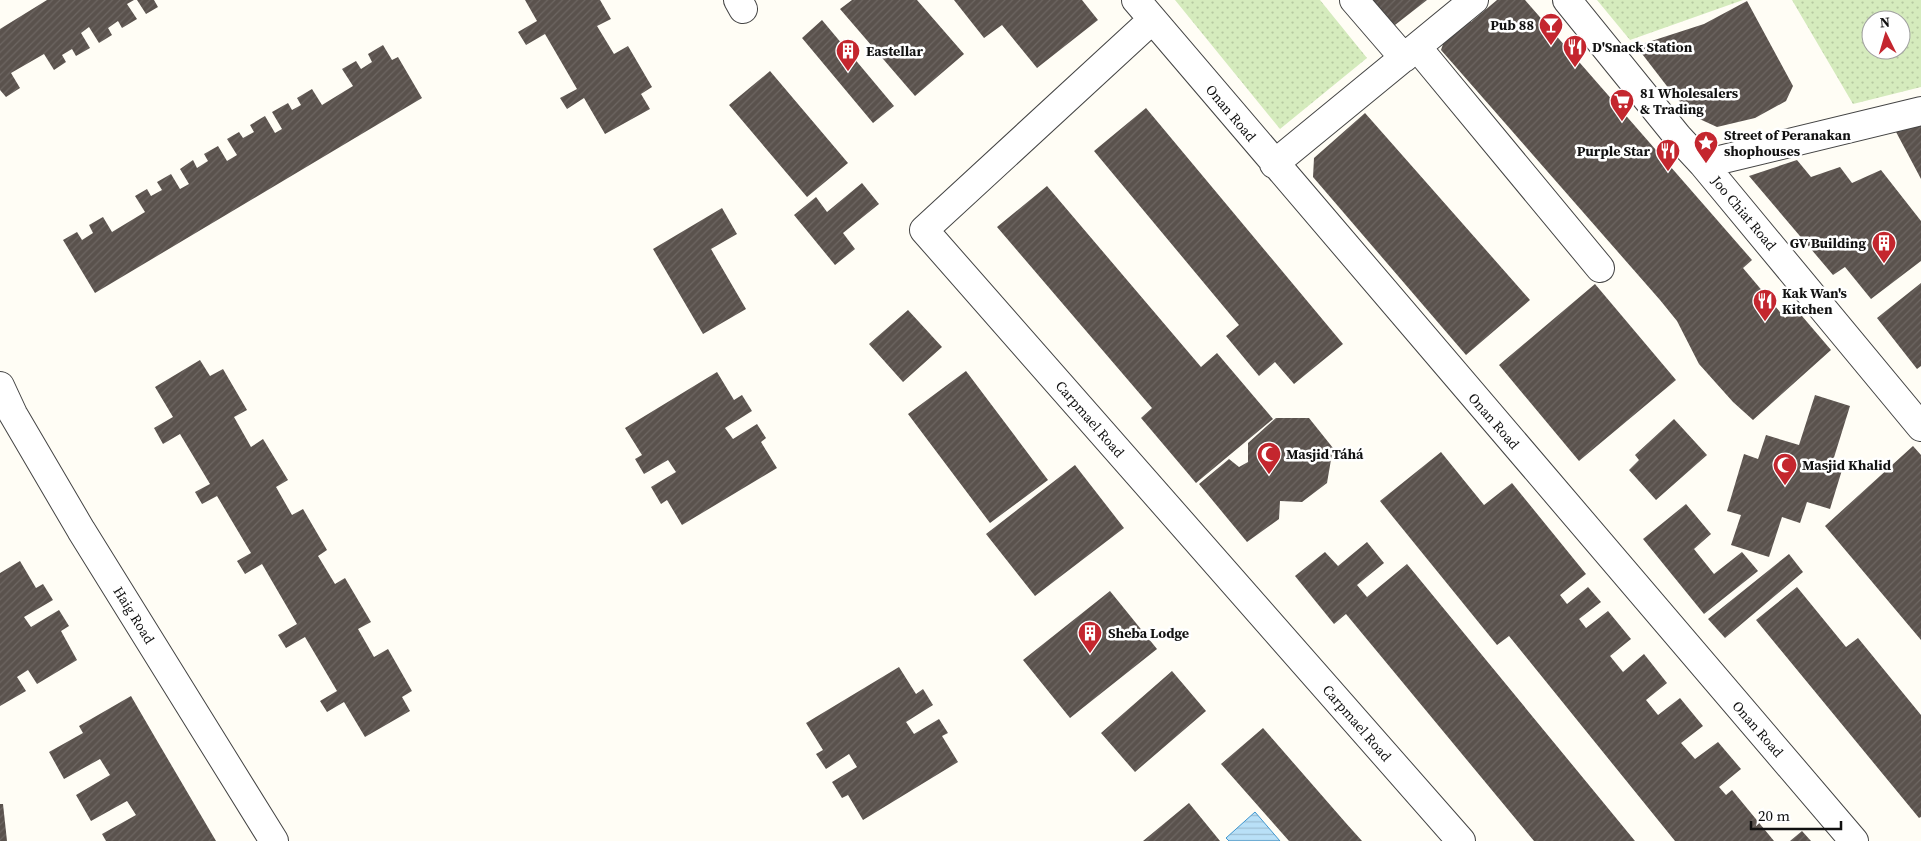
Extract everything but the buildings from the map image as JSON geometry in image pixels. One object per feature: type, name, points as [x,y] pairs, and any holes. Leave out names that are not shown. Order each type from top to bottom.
[{"type":"street","points":[[1354,0],[1410,52],[1600,268]]},
{"type":"street","points":[[1274,164],[1474,0]]},
{"type":"street","name":"Joo Chiat Road","points":[[1567,0],[1678,137],[1703,164],[1920,424]]},
{"type":"street","name":"Onan Road","points":[[1144,10],[1854,841]]},
{"type":"street","name":"Carpmael Road","points":[[1144,10],[1134,35],[1059,108],[924,230],[1461,841]]},
{"type":"street","points":[[1703,164],[1921,111]]},
{"type":"street","name":"Haig Road","points":[[0,386],[14,414],[81,530],[274,841]]},
{"type":"green space","points":[[1175,0],[1320,0],[1367,58],[1280,129]]},
{"type":"green space","points":[[1597,0],[1743,0],[1630,40]]},
{"type":"green space","points":[[1792,0],[1921,0],[1921,87],[1853,104]]},
{"type":"water","points":[[1255,812],[1280,841],[1229,841],[1226,838]]},
{"type":"place","name":"Pub 88","points":[[1551,46]]},
{"type":"place","name":"D'Snack Station","points":[[1575,68]]},
{"type":"place","name":"Eastellar","points":[[848,72]]},
{"type":"place","name":"81 Wholesalers & Trading","points":[[1622,122]]},
{"type":"place","name":"Street of Peranakan shophouses","points":[[1706,164]]},
{"type":"place","name":"Purple Star","points":[[1668,172]]},
{"type":"place","name":"GV Building","points":[[1884,264]]},
{"type":"place","name":"Kak Wan's Kitchen","points":[[1765,322]]},
{"type":"place","name":"Masjid Táhá","points":[[1269,475]]},
{"type":"place","name":"Masjid Khalid","points":[[1785,486]]},
{"type":"place","name":"Sheba Lodge","points":[[1090,654]]}]
